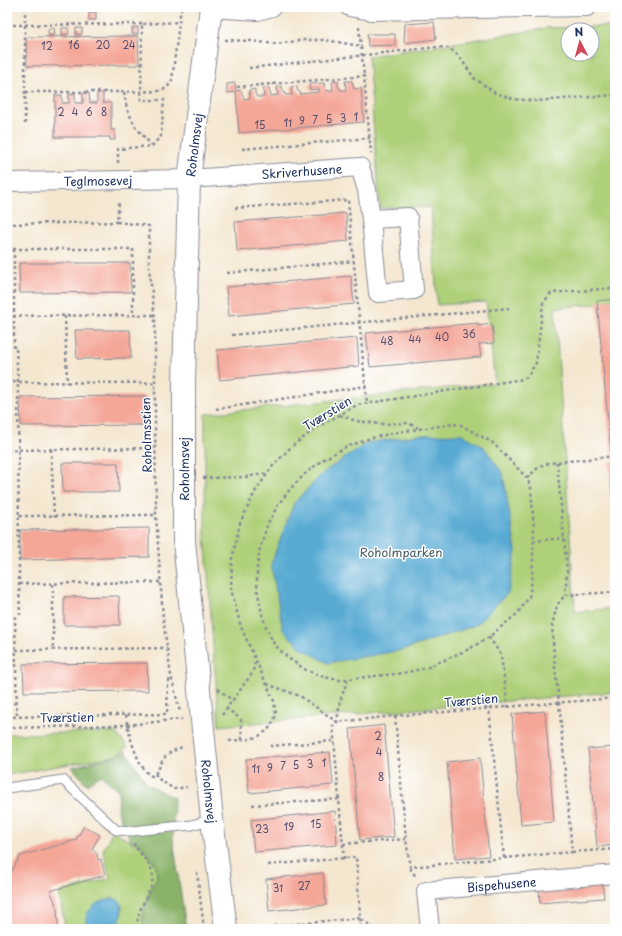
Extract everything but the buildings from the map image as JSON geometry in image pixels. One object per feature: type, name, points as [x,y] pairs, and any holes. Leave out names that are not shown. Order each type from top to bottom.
[{"type":"street","name":"Roholmsvej","points":[[226,929],[212,819],[184,542],[184,384],[189,179],[211,7],[258,11],[272,7]]},
{"type":"street","points":[[350,7],[371,11],[587,7]]},
{"type":"street","name":"Skriverhusene","points":[[189,179],[360,166],[367,190],[371,219]]},
{"type":"street","name":"Teglmosevej","points":[[7,182],[189,179]]},
{"type":"street","name":"Bispehusene","points":[[430,929],[426,891],[615,874]]},
{"type":"lane","points":[[7,788],[63,780],[116,830],[132,831],[192,825],[212,819]]},
{"type":"path","points":[[25,7],[26,124]]},
{"type":"path","points":[[25,92],[140,92],[159,91],[167,88],[172,80],[181,7]]},
{"type":"path","points":[[7,25],[142,24],[179,22]]},
{"type":"path","points":[[118,165],[118,149],[152,146],[161,136],[164,100],[141,100],[142,24]]},
{"type":"path","points":[[207,40],[251,41],[276,44],[304,40],[325,40],[361,46],[372,159]]},
{"type":"path","points":[[249,68],[437,47],[449,48],[459,56],[474,78],[494,93],[514,99],[538,100],[615,95]]},
{"type":"path","points":[[237,87],[364,76]]},
{"type":"path","points":[[124,92],[127,109],[135,126],[152,146]]},
{"type":"path","points":[[242,149],[370,138]]},
{"type":"path","points":[[235,208],[348,200],[367,403]]},
{"type":"path","points":[[7,224],[117,222],[119,201]]},
{"type":"path","name":"Roholmsstien","points":[[117,222],[149,226],[149,268],[154,315],[156,515],[163,618],[170,676]]},
{"type":"path","points":[[7,249],[133,249],[133,315]]},
{"type":"path","points":[[14,249],[15,350],[18,382],[20,615]]},
{"type":"path","points":[[227,273],[354,261]]},
{"type":"path","name":"Tværstien","points":[[229,741],[250,739],[259,736],[268,730],[276,715],[274,701],[267,683],[241,627],[231,589],[232,559],[240,523],[255,492],[271,468],[291,447],[319,426],[357,405],[523,379],[527,377],[536,363],[543,303],[551,293],[615,288]]},
{"type":"path","points":[[232,335],[509,308]]},
{"type":"path","points":[[7,316],[154,315]]},
{"type":"path","points":[[65,316],[67,383]]},
{"type":"path","points":[[7,382],[155,383]]},
{"type":"path","points":[[216,409],[366,386]]},
{"type":"path","points":[[339,415],[356,420],[380,424],[408,423],[418,428]]},
{"type":"path","points":[[454,424],[461,425],[493,443],[527,478],[531,488],[534,531],[532,580],[529,597],[518,613],[489,637],[469,649],[426,668],[404,673],[339,680],[324,677],[306,670],[288,658],[274,644],[262,614],[257,589],[257,567],[260,548],[268,523],[291,488],[307,472],[324,459],[346,447],[371,438],[418,428],[454,424]]},
{"type":"path","points":[[7,450],[155,448]]},
{"type":"path","points":[[51,449],[54,516]]},
{"type":"path","points":[[527,478],[540,466],[549,463],[615,456]]},
{"type":"path","points":[[558,462],[567,571],[564,595],[557,605],[552,626],[572,852]]},
{"type":"path","points":[[184,478],[246,477],[268,473]]},
{"type":"path","points":[[19,516],[156,515]]},
{"type":"path","points":[[533,541],[564,538]]},
{"type":"path","points":[[19,584],[161,582]]},
{"type":"path","points":[[52,584],[53,649]]},
{"type":"path","points":[[564,595],[615,592]]},
{"type":"path","points":[[15,616],[17,716]]},
{"type":"path","points":[[489,637],[501,655],[508,707]]},
{"type":"path","points":[[16,650],[167,648]]},
{"type":"path","points":[[232,700],[253,672],[256,662]]},
{"type":"path","points":[[7,717],[167,714],[168,684],[170,676]]},
{"type":"path","name":"Tværstien","points":[[7,728],[127,725],[182,719],[170,676]]},
{"type":"path","points":[[344,859],[333,726],[337,722],[340,701],[348,679]]},
{"type":"path","points":[[267,683],[300,696],[337,722]]},
{"type":"path","name":"Tværstien","points":[[337,722],[615,698]]},
{"type":"path","points":[[7,704],[17,703]]},
{"type":"path","points":[[226,708],[241,720],[242,740]]},
{"type":"path","points":[[490,708],[504,858]]},
{"type":"path","points":[[126,715],[127,725],[137,756],[144,770],[152,776],[155,774]]},
{"type":"path","points":[[395,716],[406,839],[410,867],[615,849]]},
{"type":"path","points":[[270,746],[334,741]]},
{"type":"path","points":[[155,774],[166,755],[182,747]]},
{"type":"path","points":[[155,774],[160,780],[174,789],[188,787]]},
{"type":"path","points":[[252,805],[339,799]]},
{"type":"path","points":[[132,831],[135,846],[151,868],[153,876],[150,891],[136,920],[137,929]]},
{"type":"path","points":[[343,844],[406,839]]},
{"type":"path","points":[[268,865],[356,857],[361,929]]},
{"type":"path","points":[[273,926],[360,918],[375,929]]},
{"type":"green space","name":"Roholmparken","points":[[600,26],[615,26],[615,302],[555,308],[575,612],[615,608],[615,692],[219,726],[205,535],[205,414],[495,383],[486,302],[437,305],[431,207],[380,208],[368,56],[547,28],[560,28],[560,62],[600,62]]},
{"type":"green space","points":[[115,732],[128,747],[115,756],[7,775],[7,734]]},
{"type":"green space","points":[[126,751],[147,784],[174,798],[173,839],[186,929],[142,929],[144,909],[150,891],[157,877],[156,865],[140,844],[131,842],[118,812],[119,791],[101,775],[87,785],[72,767],[115,756]]},
{"type":"green space","points":[[113,830],[131,842],[140,844],[156,865],[157,877],[144,909],[142,929],[118,929],[121,914],[86,923],[88,929],[64,929],[65,926],[59,893],[110,878],[103,850]]},
{"type":"water","points":[[462,434],[484,447],[503,474],[516,551],[508,593],[476,625],[403,650],[328,663],[301,648],[283,630],[271,564],[294,503],[324,472],[367,443],[419,435]]},
{"type":"water","points":[[112,898],[117,900],[122,906],[118,929],[88,929],[86,924],[87,913],[96,904]]}]
